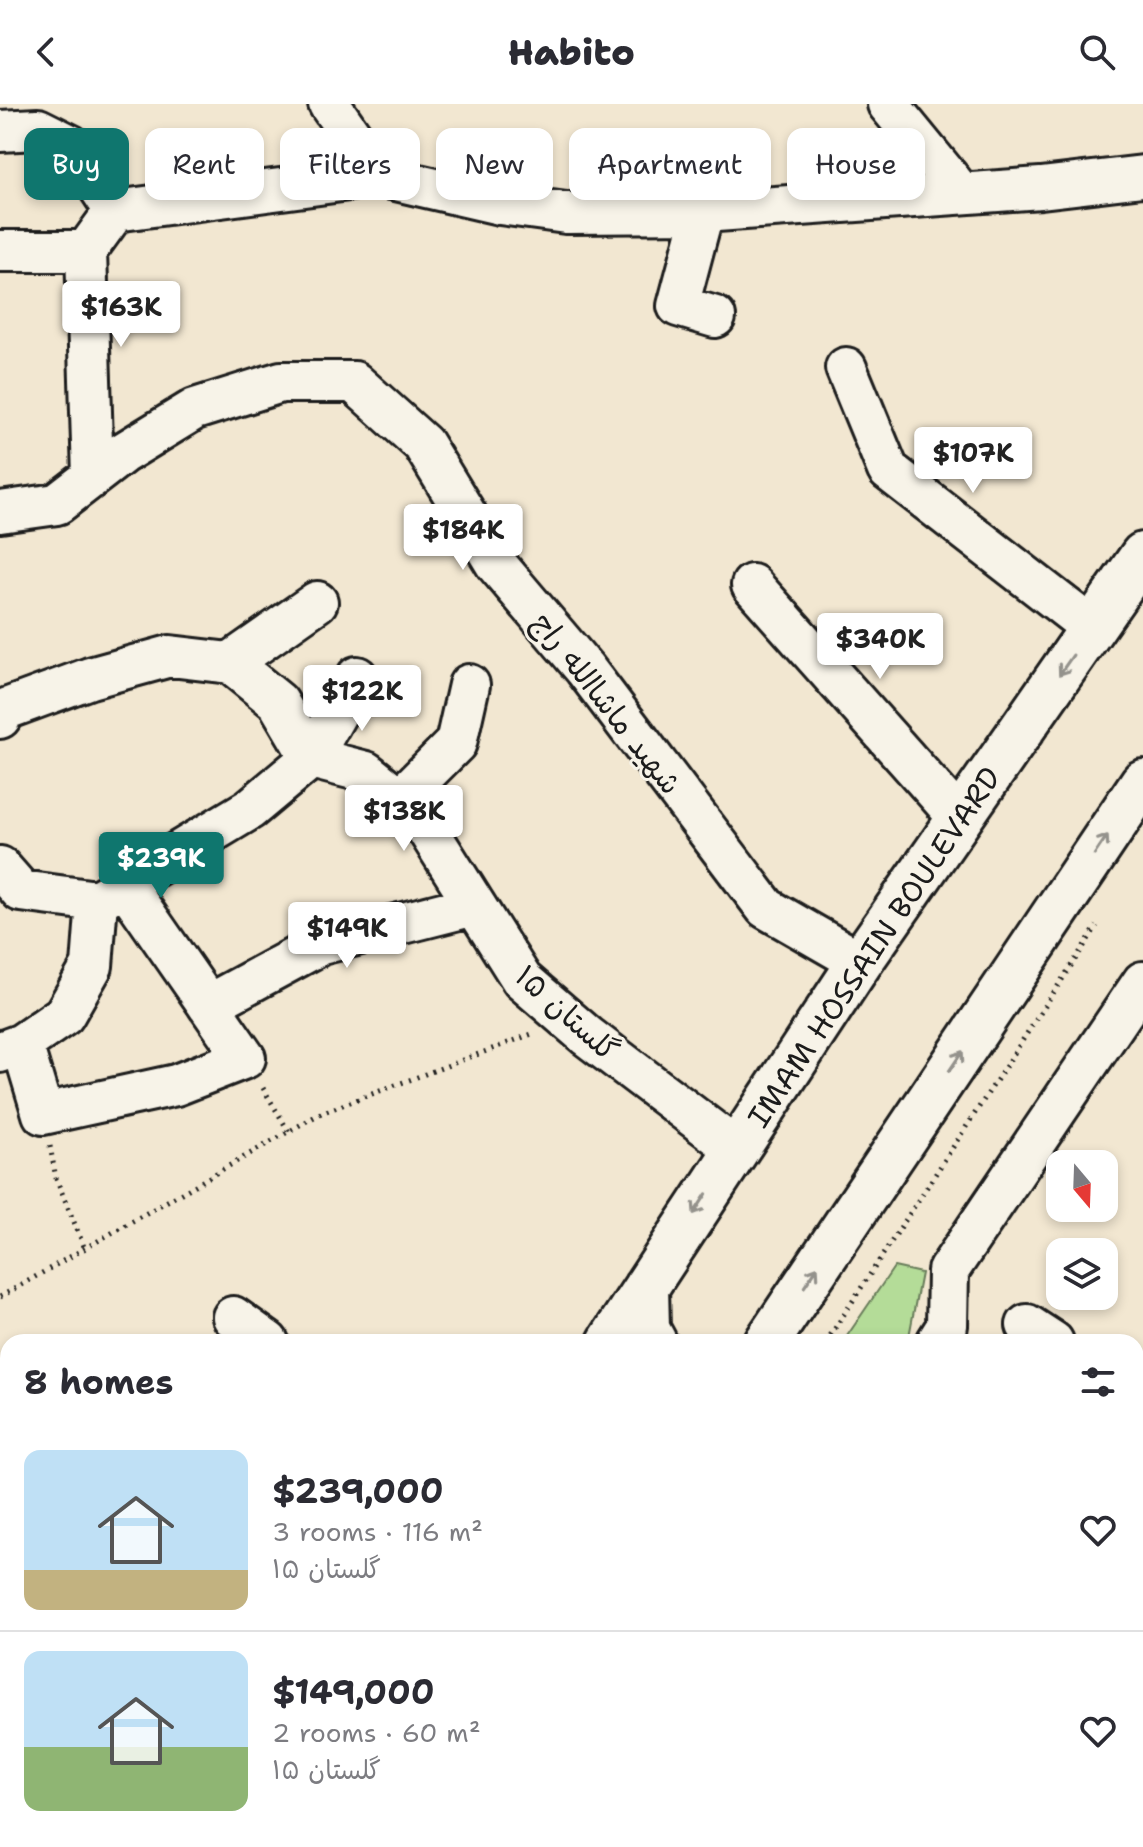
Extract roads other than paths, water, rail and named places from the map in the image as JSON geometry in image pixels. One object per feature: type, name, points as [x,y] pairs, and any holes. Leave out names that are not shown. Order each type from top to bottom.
[{"type":"main road","name":"IMAM HOSSAIN BOULEVARD","points":[[615,1334],[860,962],[1143,555]]},
{"type":"main road","points":[[772,1334],[1143,782]]},
{"type":"main road","points":[[646,1287],[650,1334]]},
{"type":"street","points":[[329,104],[346,128]]},
{"type":"street","points":[[888,104],[961,193]]},
{"type":"street","points":[[0,131],[38,129],[72,146],[115,211]]},
{"type":"street","points":[[420,185],[500,204],[566,213],[703,212],[1143,176]]},
{"type":"street","points":[[93,476],[86,251],[115,211],[280,189]]},
{"type":"street","points":[[703,212],[678,306],[715,317]]},
{"type":"street","points":[[0,251],[86,251]]},
{"type":"street","points":[[846,368],[888,470],[1092,628]]},
{"type":"street","name":"شهید ماشاالله راج","points":[[0,512],[57,504],[123,453],[195,409],[281,382],[354,382],[423,444],[496,564],[585,669],[766,908],[860,962]]},
{"type":"street","points":[[752,585],[960,819]]},
{"type":"street","points":[[230,663],[317,602]]},
{"type":"street","points":[[0,718],[6,709],[90,678],[170,656],[230,663],[278,702],[311,758]]},
{"type":"street","points":[[0,867],[21,891],[111,893],[250,809],[311,758],[357,677]]},
{"type":"street","points":[[400,799],[456,743],[469,685]]},
{"type":"street","name":"گلستان ۱۵","points":[[311,758],[366,772],[417,813],[522,980],[736,1149]]},
{"type":"street","points":[[111,893],[208,1005],[245,1058],[176,1085],[43,1114],[11,1048],[64,1015],[92,966],[111,893]]},
{"type":"street","points":[[208,1005],[321,944],[474,905]]},
{"type":"street","points":[[942,1334],[948,1271],[1124,1037],[1143,982]]},
{"type":"street","points":[[233,1317],[257,1334]]}]
